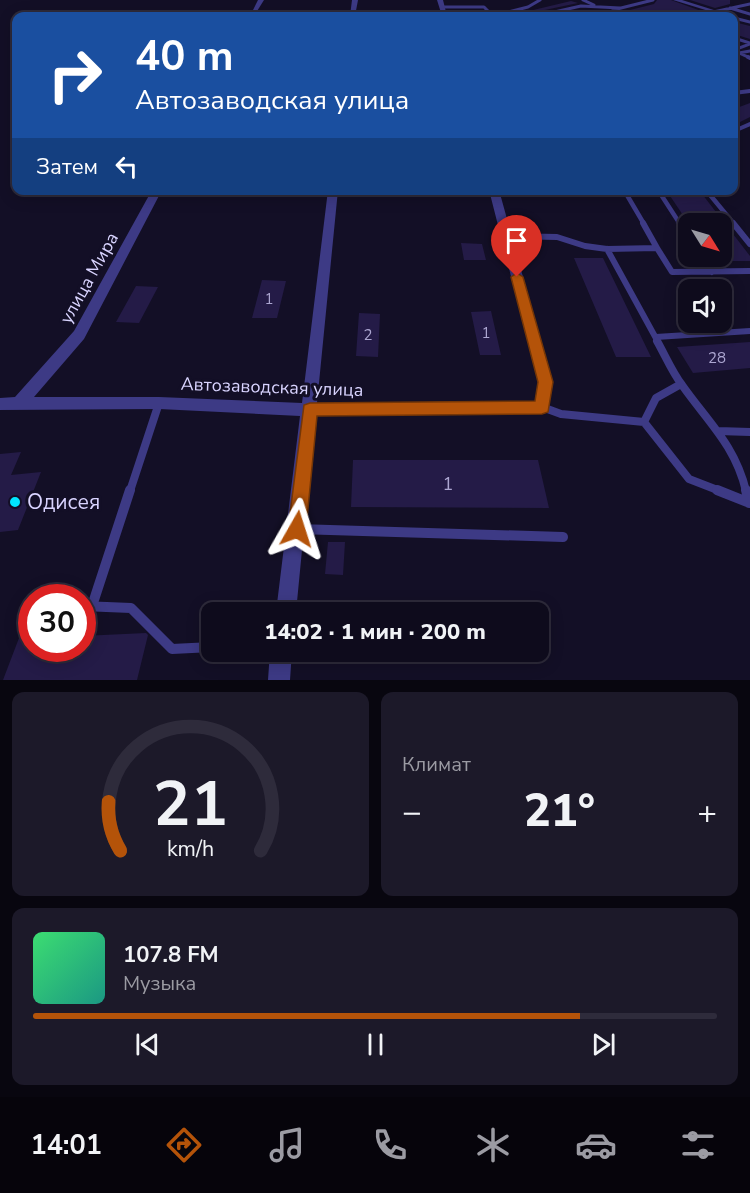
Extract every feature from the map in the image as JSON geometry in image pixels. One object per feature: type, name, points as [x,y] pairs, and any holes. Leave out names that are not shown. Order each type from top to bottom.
[{"type":"street","points":[[676,0],[713,11]]},
{"type":"street","name":"улица Мира","points":[[19,404],[79,334],[154,195]]},
{"type":"street","points":[[287,602],[332,195]]},
{"type":"street","points":[[495,195],[545,382],[542,407]]},
{"type":"street","name":"Автозаводская улица","points":[[0,404],[159,403],[310,410],[542,407]]},
{"type":"street","points":[[279,680],[281,662]]},
{"type":"lane","points":[[509,12],[528,7],[540,0]]},
{"type":"lane","points":[[583,0],[600,7]]},
{"type":"lane","points":[[618,12],[613,10],[653,0]]},
{"type":"lane","points":[[441,3],[484,7],[489,12]]},
{"type":"lane","points":[[709,12],[750,4]]},
{"type":"lane","points":[[554,12],[581,6],[620,8]]},
{"type":"lane","points":[[727,8],[750,14]]},
{"type":"lane","points":[[750,51],[739,53],[750,58]]},
{"type":"lane","points":[[627,195],[672,272],[750,271]]},
{"type":"lane","points":[[661,195],[678,221]]},
{"type":"lane","points":[[710,195],[750,244]]},
{"type":"lane","points":[[506,236],[556,237],[585,246],[607,249],[657,248]]},
{"type":"lane","points":[[607,249],[681,384],[718,431],[741,469],[750,503]]},
{"type":"lane","points":[[709,267],[712,272]]},
{"type":"lane","points":[[656,338],[750,332]]},
{"type":"lane","points":[[644,422],[656,398],[681,384]]},
{"type":"lane","points":[[95,584],[159,403]]},
{"type":"lane","points":[[542,407],[561,414],[644,422],[689,479],[750,503]]},
{"type":"lane","points":[[718,431],[750,432]]},
{"type":"lane","points":[[297,529],[563,537]]},
{"type":"lane","points":[[96,606],[131,608],[172,649],[201,648]]},
{"type":"building","points":[[657,0],[671,0],[701,11],[626,12],[654,4]]},
{"type":"building","points":[[690,0],[730,0],[730,4],[715,8]]},
{"type":"building","points":[[571,1],[578,3],[540,12],[525,12]]},
{"type":"building","points":[[581,10],[610,12],[571,12]]},
{"type":"building","points":[[738,23],[750,26],[750,39],[738,35]]},
{"type":"building","points":[[750,103],[750,117],[738,123],[738,108]]},
{"type":"building","points":[[669,195],[703,195],[717,213],[682,213]]},
{"type":"building","points":[[732,233],[750,256],[750,261],[732,261]]},
{"type":"building","points":[[461,243],[482,244],[486,260],[464,260]]},
{"type":"building","points":[[574,258],[603,258],[651,357],[616,357]]},
{"type":"building","points":[[262,280],[286,281],[277,318],[252,318]]},
{"type":"building","points":[[136,286],[158,287],[139,323],[116,322]]},
{"type":"building","points":[[491,311],[501,355],[480,355],[471,312]]},
{"type":"building","points":[[359,313],[380,314],[378,357],[356,356]]},
{"type":"building","points":[[750,342],[750,368],[693,373],[677,347]]},
{"type":"building","name":"Одисея","points":[[21,452],[11,475],[41,472],[18,530],[0,532],[0,454]]},
{"type":"building","points":[[353,460],[538,460],[549,508],[351,507]]},
{"type":"building","points":[[328,542],[345,542],[343,575],[325,574]]},
{"type":"building","points":[[146,633],[148,635],[137,680],[3,680],[18,641],[18,662],[96,662],[96,635]]},
{"type":"place","name":"Одисея","points":[[15,502]]},
{"type":"route","points":[[297,529],[310,410],[492,410],[542,407],[545,382],[517,277]]}]
